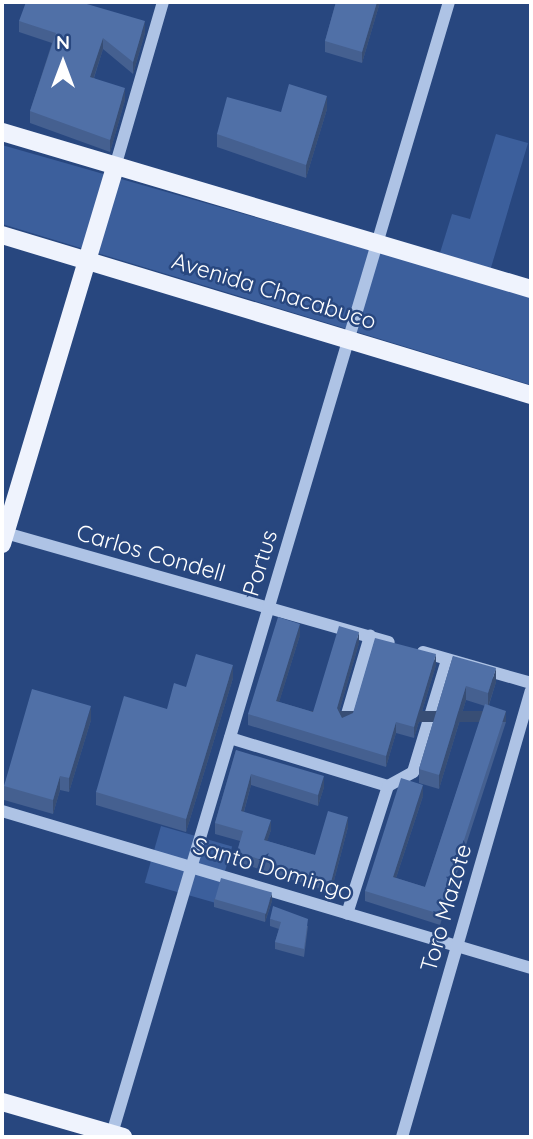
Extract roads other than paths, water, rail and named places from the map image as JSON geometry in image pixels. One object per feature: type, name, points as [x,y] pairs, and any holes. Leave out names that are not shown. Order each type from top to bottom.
[{"type":"main road","points":[[2,132],[531,289]]},
{"type":"main road","points":[[3,537],[85,260],[116,167]]},
{"type":"main road","name":"Avenida Chacabuco","points":[[2,235],[531,395]]},
{"type":"main road","points":[[2,1102],[115,1136]]},
{"type":"street","points":[[116,167],[163,2]]},
{"type":"street","name":"Portus","points":[[115,1136],[191,866],[449,2]]},
{"type":"street","name":"Carlos Condell","points":[[3,537],[370,636],[531,683]]},
{"type":"street","points":[[345,721],[370,636]]},
{"type":"street","points":[[347,914],[388,786],[413,772],[447,660]]},
{"type":"street","name":"Toro Mazote","points":[[402,1137],[531,691]]},
{"type":"street","points":[[230,738],[388,786]]},
{"type":"street","name":"Santo Domingo","points":[[2,811],[531,968]]}]
